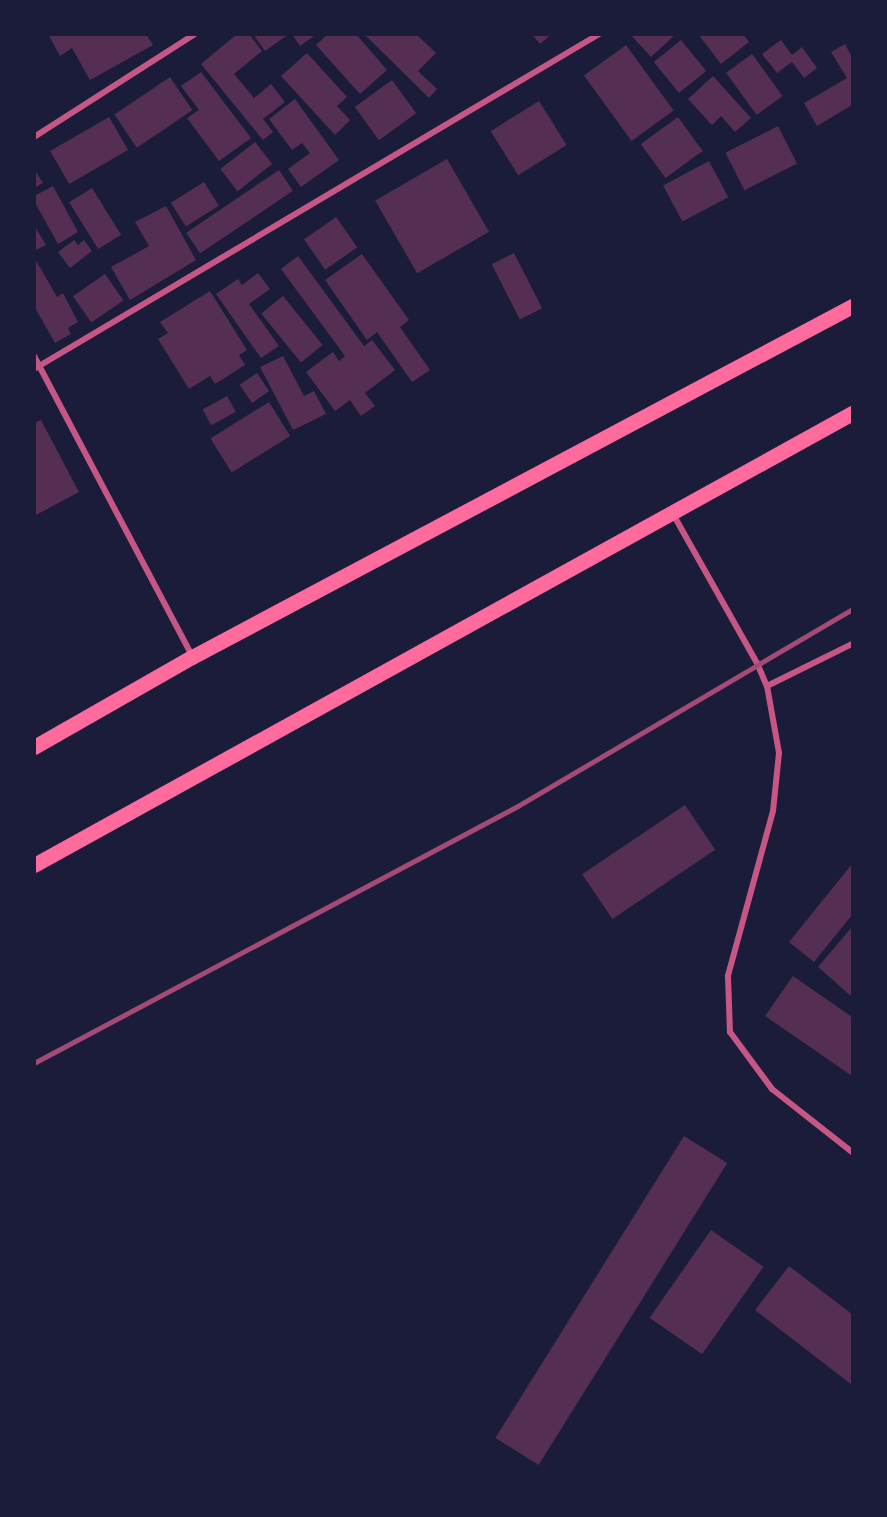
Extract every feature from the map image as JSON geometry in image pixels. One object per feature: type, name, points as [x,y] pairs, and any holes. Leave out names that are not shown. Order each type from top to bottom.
[{"type":"main road","points":[[34,747],[192,657],[852,306]]},
{"type":"main road","points":[[34,865],[673,514],[852,413]]},
{"type":"street","points":[[34,137],[195,34]]},
{"type":"street","points":[[37,368],[599,34]]},
{"type":"street","points":[[34,356],[37,368],[192,657]]},
{"type":"street","points":[[673,514],[767,686],[779,753],[773,811],[728,976],[730,1032],[772,1089],[852,1152]]},
{"type":"street","points":[[767,686],[852,644]]},
{"type":"building","points":[[48,34],[146,34],[153,45],[90,80],[72,48],[60,56]]},
{"type":"building","points":[[237,34],[249,34],[262,51],[234,74],[254,98],[271,84],[285,102],[263,119],[273,132],[263,140],[201,64]]},
{"type":"building","points":[[253,34],[289,34],[265,51]]},
{"type":"building","points":[[292,34],[317,34],[300,46]]},
{"type":"building","points":[[328,34],[356,34],[387,70],[360,94],[316,45]]},
{"type":"building","points":[[364,34],[416,34],[436,53],[418,71],[437,89],[429,98]]},
{"type":"building","points":[[532,34],[552,34],[540,44]]},
{"type":"building","points":[[630,34],[676,34],[651,57]]},
{"type":"building","points":[[698,34],[743,34],[749,42],[721,64]]},
{"type":"building","points":[[681,40],[706,71],[679,93],[654,62]]},
{"type":"building","points":[[781,40],[792,55],[802,47],[817,68],[804,78],[792,62],[777,73],[762,54]]},
{"type":"building","points":[[845,44],[852,57],[852,105],[817,126],[804,103],[847,78],[831,52]]},
{"type":"building","points":[[626,45],[674,111],[632,141],[584,76]]},
{"type":"building","points":[[307,53],[347,97],[337,106],[350,120],[335,135],[281,76]]},
{"type":"building","points":[[752,54],[783,96],[757,115],[726,73]]},
{"type":"building","points":[[201,72],[251,138],[219,161],[187,118],[199,110],[181,86]]},
{"type":"building","points":[[713,76],[751,118],[735,132],[721,116],[712,125],[688,99]]},
{"type":"building","points":[[170,77],[192,110],[137,148],[114,114]]},
{"type":"building","points":[[392,80],[416,113],[379,140],[355,107]]},
{"type":"building","points":[[295,99],[339,160],[301,187],[288,169],[310,153],[302,143],[292,150],[269,119]]},
{"type":"building","points":[[539,101],[567,145],[518,175],[491,131]]},
{"type":"building","points":[[109,117],[128,150],[69,184],[50,151]]},
{"type":"building","points":[[678,117],[703,151],[665,178],[641,144]]},
{"type":"building","points":[[778,126],[797,163],[744,190],[725,153]]},
{"type":"building","points":[[255,142],[272,164],[238,191],[220,169]]},
{"type":"building","points":[[447,159],[489,232],[417,273],[375,200]]},
{"type":"building","points":[[709,161],[728,197],[682,222],[663,185]]},
{"type":"building","points":[[34,169],[43,183],[34,188]]},
{"type":"building","points":[[279,170],[293,191],[200,253],[186,233]]},
{"type":"building","points":[[204,182],[219,206],[186,226],[171,203]]},
{"type":"building","points":[[53,186],[78,232],[58,244],[34,201],[34,196]]},
{"type":"building","points":[[92,188],[121,235],[98,249],[69,202]]},
{"type":"building","points":[[166,206],[196,260],[130,300],[111,267],[149,246],[135,222]]},
{"type":"building","points":[[336,217],[357,247],[325,270],[304,239]]},
{"type":"building","points":[[34,225],[46,245],[34,251]]},
{"type":"building","points":[[74,240],[78,245],[84,240],[92,251],[70,268],[58,252]]},
{"type":"building","points":[[514,253],[542,308],[520,320],[492,264]]},
{"type":"building","points":[[362,254],[409,320],[400,327],[430,370],[412,382],[377,332],[367,340],[325,280]]},
{"type":"building","points":[[298,256],[364,346],[372,340],[395,370],[365,393],[375,406],[361,416],[350,400],[335,411],[306,372],[333,352],[339,361],[345,356],[281,269]]},
{"type":"building","points":[[34,257],[57,297],[63,293],[78,322],[68,328],[71,334],[55,343],[34,306]]},
{"type":"building","points":[[258,273],[270,289],[249,304],[279,346],[261,358],[216,294],[238,279],[242,285]]},
{"type":"building","points":[[105,274],[123,300],[91,323],[73,296]]},
{"type":"building","points":[[210,291],[247,350],[239,355],[245,365],[215,384],[210,376],[189,389],[158,339],[168,333],[160,322]]},
{"type":"building","points":[[283,296],[323,345],[301,363],[261,314]]},
{"type":"building","points":[[283,356],[304,396],[314,391],[326,414],[293,430],[260,367]]},
{"type":"building","points":[[257,373],[269,391],[252,403],[240,385]]},
{"type":"building","points":[[227,396],[236,412],[211,425],[203,410]]},
{"type":"building","points":[[269,402],[290,436],[232,472],[210,439]]},
{"type":"building","points":[[41,420],[79,492],[34,516],[34,423]]},
{"type":"building","points":[[685,805],[715,850],[612,919],[582,874]]},
{"type":"building","points":[[852,864],[852,915],[814,962],[789,942]]},
{"type":"building","points":[[852,927],[852,997],[818,967]]},
{"type":"building","points":[[793,976],[852,1017],[852,1076],[765,1016]]},
{"type":"building","points":[[684,1136],[727,1163],[539,1465],[495,1438]]},
{"type":"building","points":[[711,1230],[763,1267],[702,1354],[650,1318]]},
{"type":"building","points":[[789,1266],[852,1314],[852,1385],[755,1310]]},
{"type":"railway","points":[[34,1063],[518,806],[852,609]]}]
